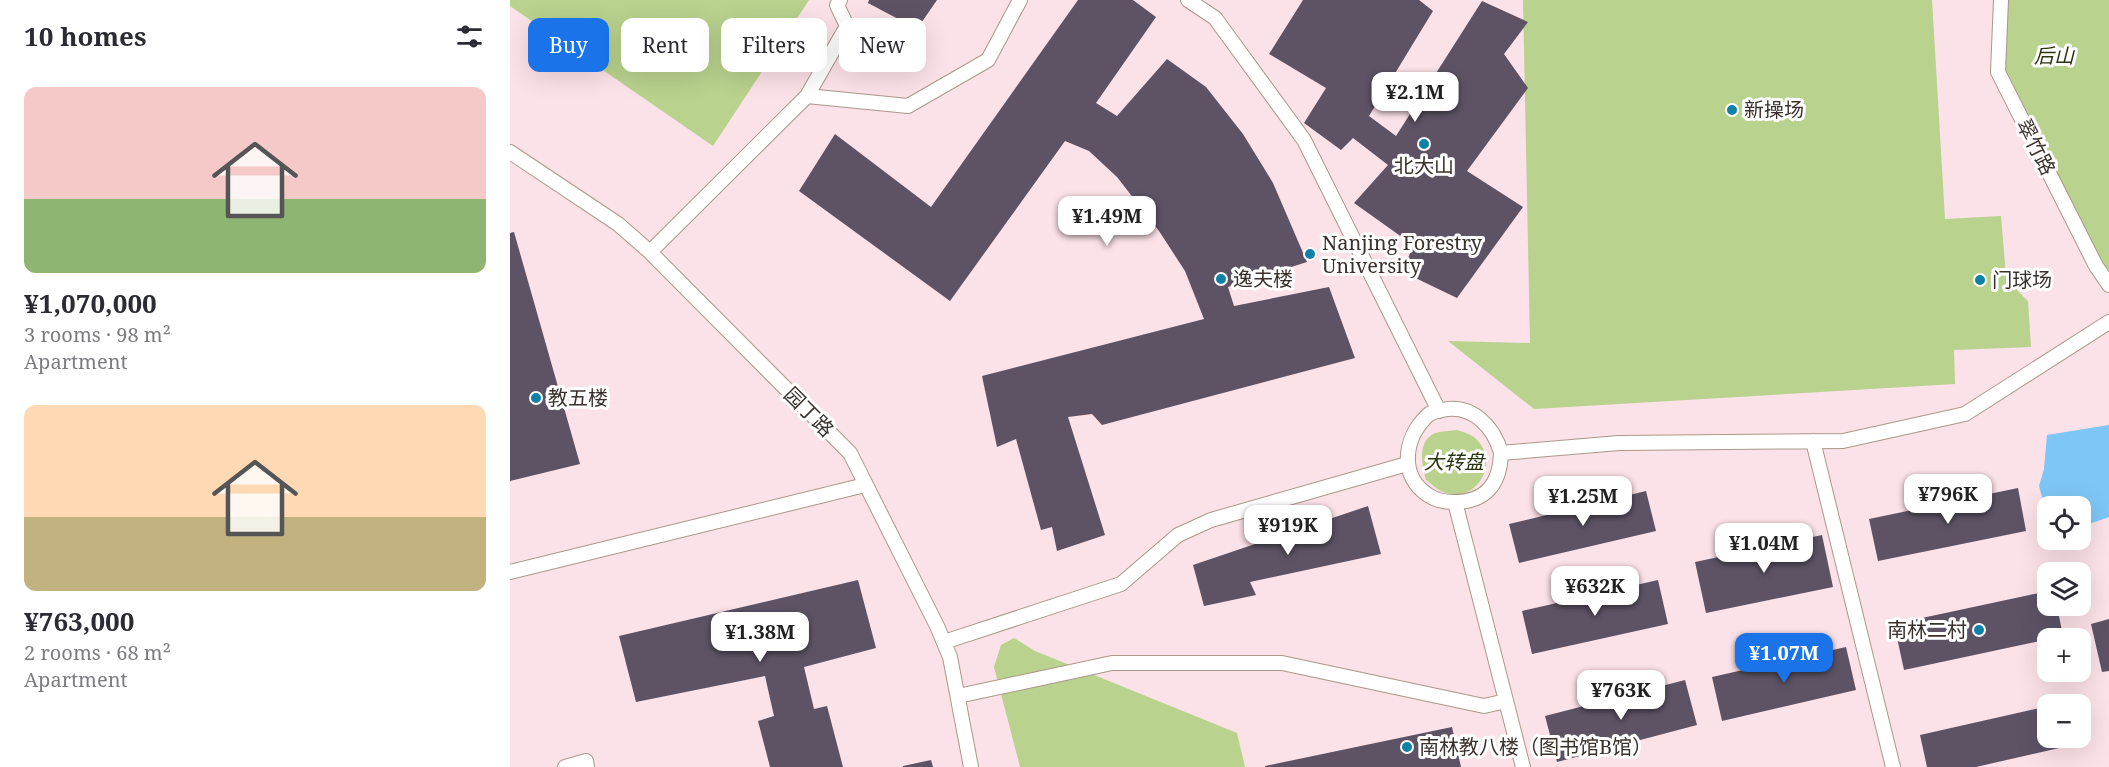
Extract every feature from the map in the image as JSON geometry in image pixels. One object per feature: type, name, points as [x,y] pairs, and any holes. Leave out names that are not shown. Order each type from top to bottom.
[{"type":"lane","points":[[650,252],[807,96],[847,26],[837,5],[840,0]]},
{"type":"lane","points":[[807,96],[908,106],[988,60],[1020,0]]},
{"type":"lane","points":[[1188,0],[1215,18],[1304,140],[1439,411]]},
{"type":"lane","name":"翠竹路","points":[[2001,0],[1998,72],[2096,266],[2109,285]]},
{"type":"lane","name":"园丁路","points":[[510,152],[618,224],[650,252],[850,453],[950,657],[971,767]]},
{"type":"lane","points":[[1501,453],[1619,443],[1843,441],[1965,414],[2109,322]]},
{"type":"lane","points":[[1450,408],[1468,411],[1484,422],[1497,438],[1501,453],[1501,469],[1498,476],[1484,494],[1468,502],[1446,502],[1428,496],[1414,481],[1407,464],[1408,444],[1416,427],[1429,413],[1439,411],[1450,408]]},
{"type":"lane","points":[[1813,441],[1893,767]]},
{"type":"lane","points":[[944,642],[1121,584],[1178,536],[1211,520],[1407,464]]},
{"type":"lane","points":[[510,572],[865,485]]},
{"type":"lane","points":[[1455,502],[1523,767]]},
{"type":"lane","points":[[958,696],[1112,663],[1282,663],[1484,706],[1506,701]]},
{"type":"lane","points":[[565,767],[586,761],[587,767]]},
{"type":"shaded area","name":"Nanjing Forestry University","points":[[510,0],[2109,0],[2109,767],[510,767]]},
{"type":"green space","points":[[510,0],[809,0],[797,18],[721,18],[721,72],[762,72],[713,146],[606,72],[609,72],[609,18],[528,18],[510,6]]},
{"type":"green space","name":"新操场","points":[[1523,0],[1932,0],[1945,219],[2001,216],[2006,276],[2028,301],[2031,347],[1954,350],[1955,384],[1534,409],[1448,341],[1530,343]]},
{"type":"green space","name":"后山","points":[[2001,0],[2109,0],[2109,278],[1998,72]]},
{"type":"green space","name":"大转盘","points":[[1457,430],[1474,437],[1482,447],[1486,458],[1486,469],[1482,479],[1474,487],[1465,493],[1454,494],[1439,490],[1426,480],[1422,455],[1425,443],[1433,434]]},
{"type":"green space","points":[[1014,638],[1035,651],[1237,733],[1245,767],[1020,767],[994,667],[1001,645]]},
{"type":"water","points":[[2109,425],[2109,517],[2091,523],[2091,496],[2042,496],[2039,486],[2044,469],[2047,435]]},
{"type":"building","points":[[869,0],[937,0],[925,18],[896,18],[868,3]]},
{"type":"building","name":"逸夫楼","points":[[1078,0],[1133,0],[1156,17],[1096,103],[1117,116],[1167,59],[1206,87],[1243,134],[1273,183],[1307,262],[1228,287],[1234,306],[1329,287],[1355,358],[1102,425],[1092,414],[1068,417],[1105,535],[1057,551],[1052,527],[1041,530],[1016,439],[997,447],[982,376],[1204,319],[1185,271],[1159,231],[1117,177],[1089,151],[1065,141],[950,301],[799,191],[835,134],[931,207]]},
{"type":"building","name":"北大山","points":[[1303,0],[1419,0],[1433,11],[1369,116],[1396,136],[1482,1],[1528,22],[1504,54],[1528,88],[1467,171],[1523,207],[1457,298],[1403,272],[1413,245],[1354,203],[1388,165],[1353,138],[1341,150],[1304,123],[1326,88],[1269,54]]},
{"type":"building","name":"教五楼","points":[[514,232],[580,464],[510,481],[510,233]]},
{"type":"building","name":"南林二村","points":[[2018,488],[2026,531],[1878,561],[1869,519]]},
{"type":"building","points":[[1646,491],[1656,531],[1519,563],[1509,524]]},
{"type":"building","points":[[1368,506],[1381,554],[1250,582],[1256,595],[1204,606],[1193,565]]},
{"type":"building","points":[[1822,535],[1833,587],[1706,613],[1695,562]]},
{"type":"building","points":[[858,580],[876,648],[804,667],[814,709],[827,706],[843,767],[770,767],[758,721],[774,716],[765,676],[636,702],[619,636]]},
{"type":"building","points":[[1658,580],[1668,624],[1532,654],[1522,611]]},
{"type":"building","name":"南林二村","points":[[2037,593],[2037,616],[2059,616],[2061,628],[2037,628],[2037,642],[1904,670],[1894,624]]},
{"type":"building","points":[[2109,619],[2109,671],[2102,672],[2091,624]]},
{"type":"building","name":"南林二村","points":[[1846,647],[1856,690],[1722,721],[1712,677]]},
{"type":"building","points":[[1685,680],[1697,725],[1557,762],[1545,716]]},
{"type":"building","points":[[2037,708],[2037,748],[2059,748],[1976,767],[1927,767],[1920,735]]},
{"type":"building","name":"南林教八楼（图书馆B馆）","points":[[1452,727],[1461,767],[1265,767],[1265,766]]},
{"type":"building","points":[[931,760],[933,767],[903,767],[903,766]]},
{"type":"place","name":"新操场","points":[[1732,110]]},
{"type":"place","name":"北大山","points":[[1424,144]]},
{"type":"place","name":"Nanjing Forestry University","points":[[1310,254]]},
{"type":"place","name":"逸夫楼","points":[[1221,279]]},
{"type":"place","name":"门球场","points":[[1980,280]]},
{"type":"place","name":"教五楼","points":[[536,398]]},
{"type":"place","name":"南林二村","points":[[1979,630]]},
{"type":"place","name":"南林教八楼（图书馆B馆）","points":[[1407,747]]}]
